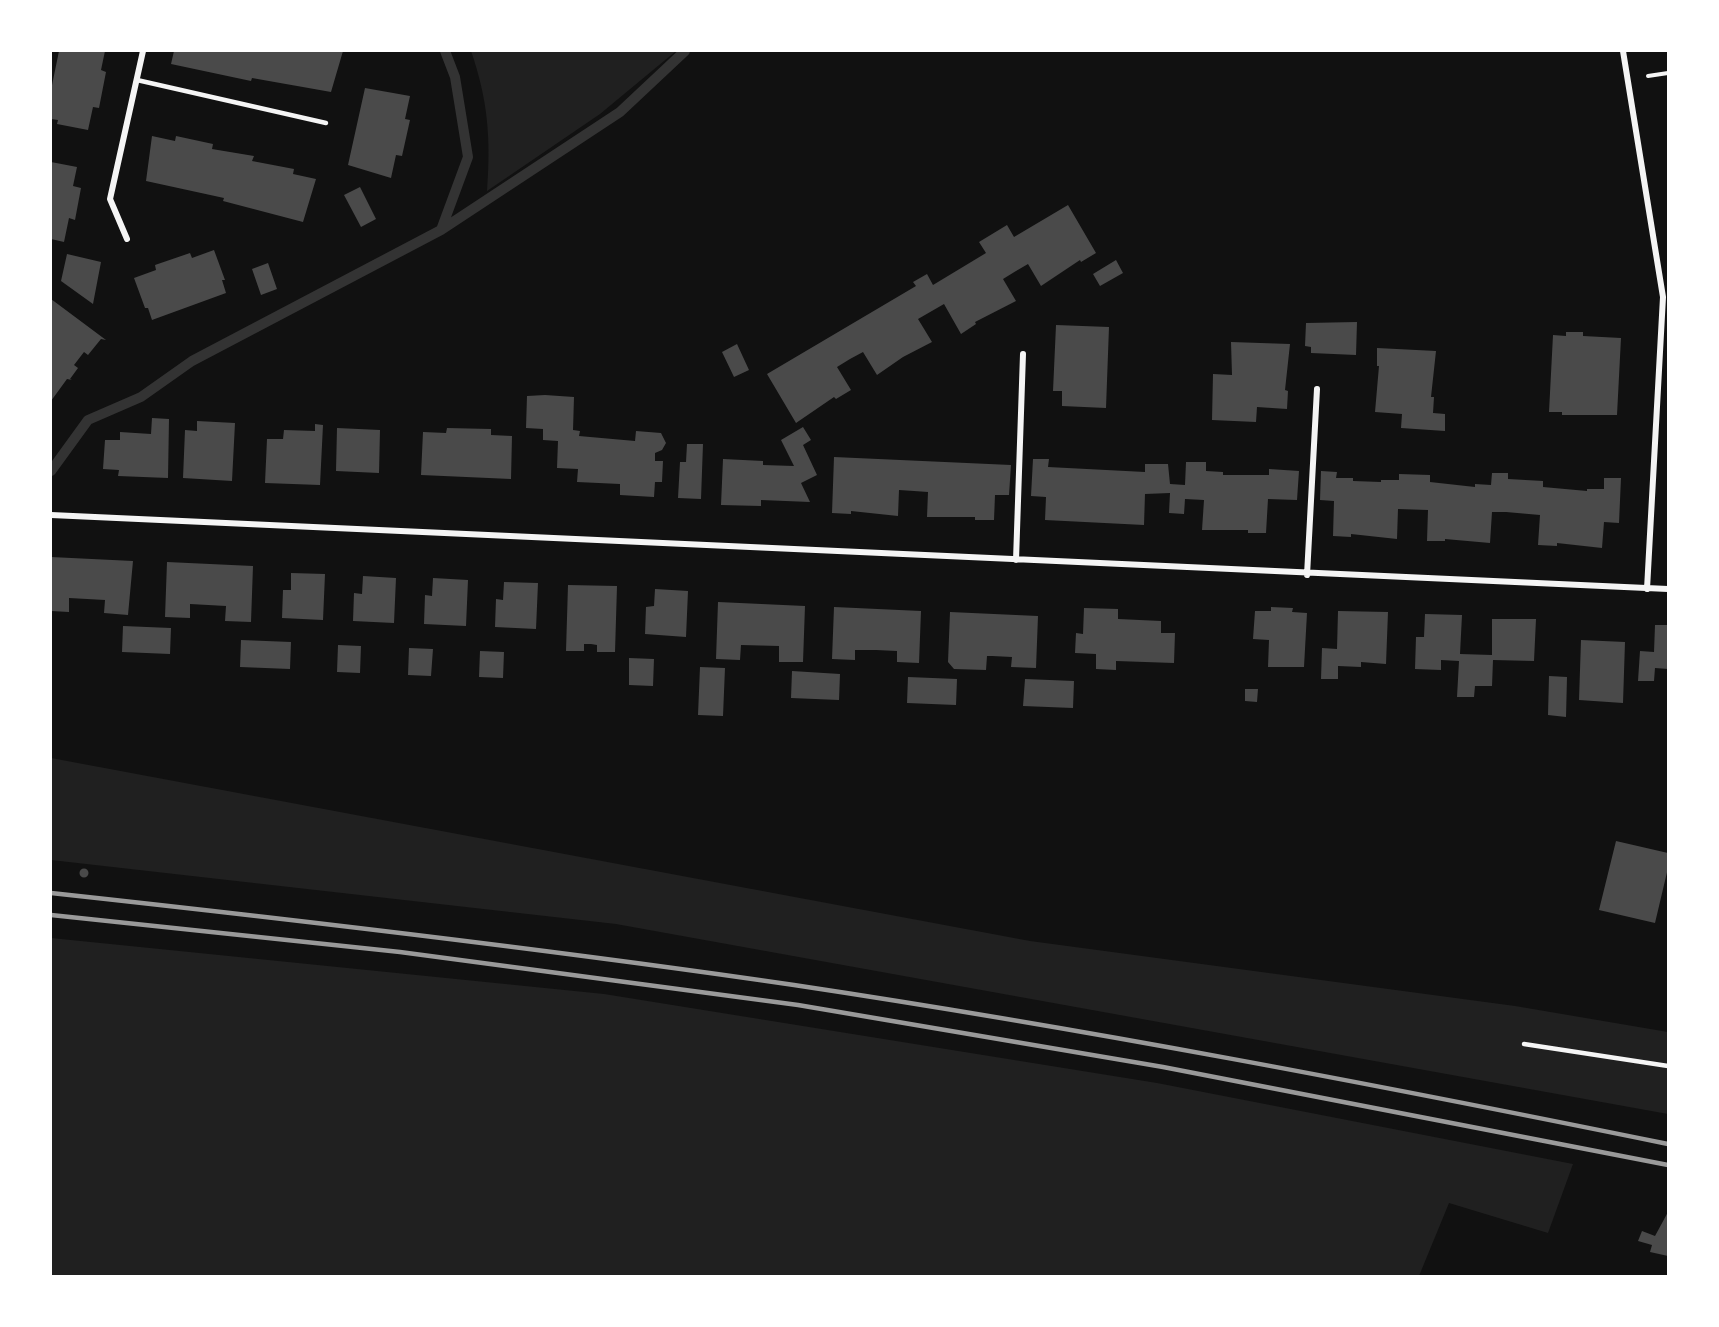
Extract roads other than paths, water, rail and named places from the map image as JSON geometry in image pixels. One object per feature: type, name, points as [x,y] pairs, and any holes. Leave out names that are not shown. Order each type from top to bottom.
[{"type":"street","points":[[127,239],[110,199],[142,51]]},
{"type":"street","points":[[1623,51],[1666,297],[1647,589]]},
{"type":"street","points":[[1016,560],[1023,354]]},
{"type":"street","points":[[1307,574],[1317,389]]},
{"type":"street","points":[[51,515],[1668,589]]},
{"type":"lane","points":[[137,80],[326,123]]},
{"type":"lane","points":[[1524,1044],[1668,1066]]},
{"type":"waterway","points":[[51,471],[88,420],[141,397],[192,361],[441,230],[468,157],[455,77],[445,51]]},
{"type":"waterway","points":[[441,230],[620,112],[685,51]]},
{"type":"railway","points":[[51,893],[609,959],[904,1002],[1232,1059],[1668,1144]]},
{"type":"railway","points":[[51,915],[400,952],[798,1005],[1163,1067],[1668,1165]]}]
